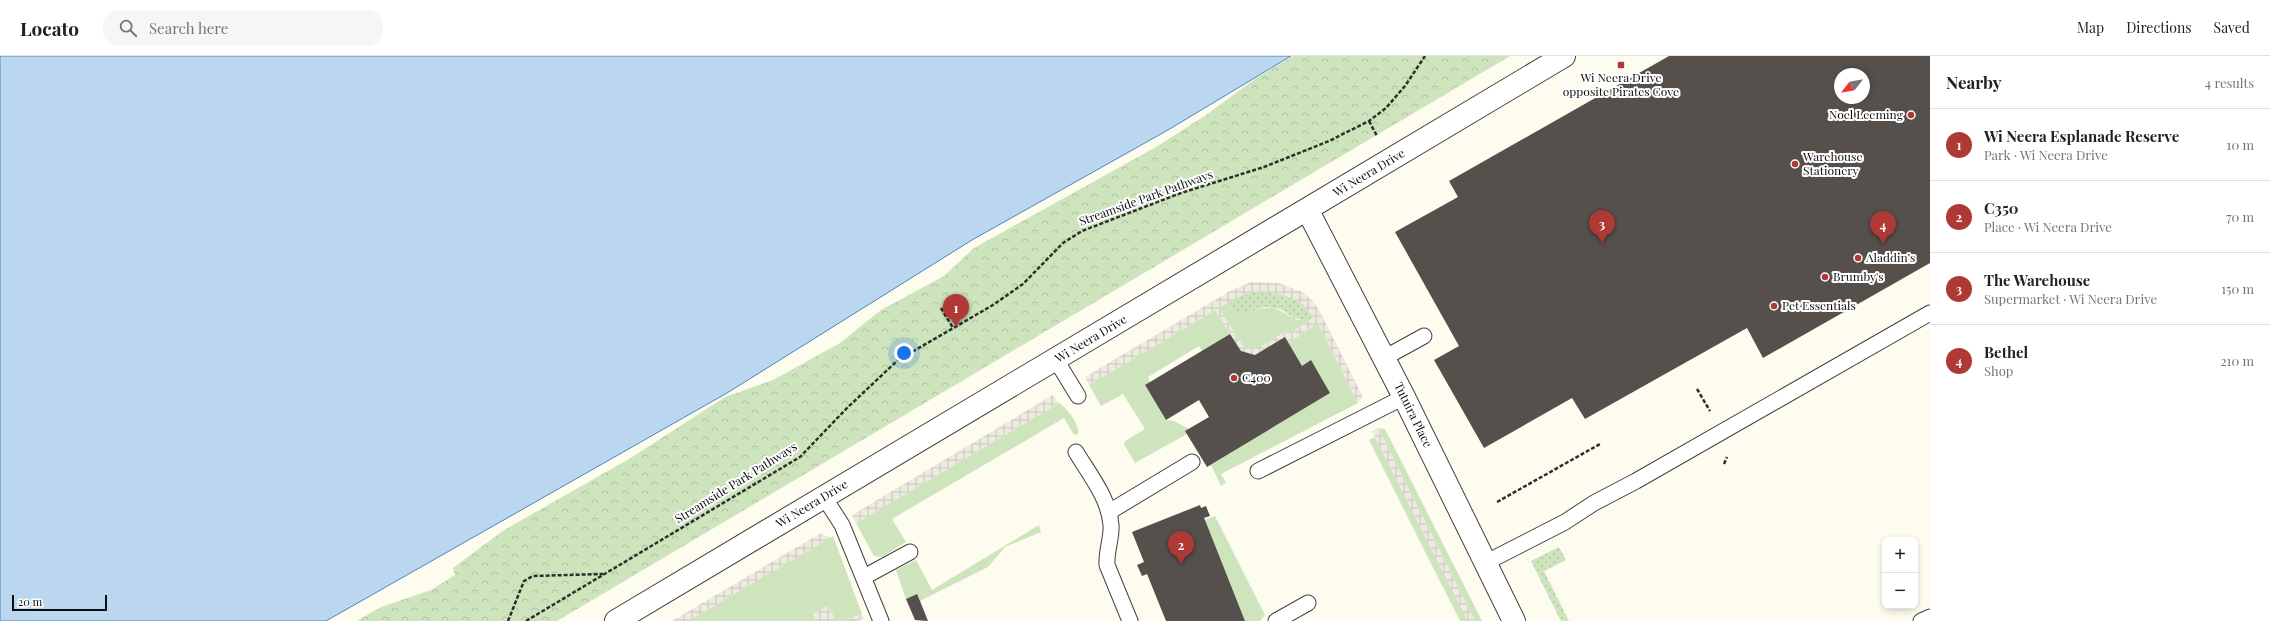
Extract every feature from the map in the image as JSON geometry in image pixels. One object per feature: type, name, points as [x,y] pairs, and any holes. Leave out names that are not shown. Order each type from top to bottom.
[{"type":"street","name":"Wi Neera Drive","points":[[616,621],[1308,210],[1564,56]]},
{"type":"street","name":"Tutuira Place","points":[[1308,210],[1404,397],[1514,621]]},
{"type":"lane","points":[[1485,563],[1565,522],[1594,503],[1636,481],[1930,313]]},
{"type":"lane","points":[[1384,358],[1424,336]]},
{"type":"lane","points":[[1056,360],[1078,396]]},
{"type":"lane","points":[[1258,472],[1404,397]]},
{"type":"lane","points":[[1076,452],[1098,487],[1109,512],[1111,526],[1106,555],[1107,565],[1130,621]]},
{"type":"lane","points":[[1109,512],[1192,462]]},
{"type":"lane","points":[[824,497],[842,526],[881,621]]},
{"type":"lane","points":[[864,577],[910,552]]},
{"type":"lane","points":[[1276,621],[1308,604]]},
{"type":"lane","points":[[1921,621],[1930,617]]},
{"type":"path","name":"Streamside Park Pathways","points":[[526,621],[800,457],[847,408],[898,360],[993,305],[1023,284],[1063,243],[1082,231],[1181,193],[1264,167],[1329,141],[1369,120],[1386,108],[1406,86],[1425,56]]},
{"type":"path","points":[[1369,120],[1377,135]]},
{"type":"path","points":[[941,308],[953,328]]},
{"type":"path","points":[[1697,389],[1713,416]]},
{"type":"path","points":[[1497,502],[1600,444]]},
{"type":"path","points":[[508,621],[524,581],[533,576],[605,574]]},
{"type":"green space","points":[[1293,56],[1510,56],[557,621],[357,621],[381,607],[431,590],[455,575],[453,568],[504,530],[629,459],[725,397],[773,380],[840,343],[881,310],[944,276],[974,248],[1156,147],[1206,115],[1255,79]]},
{"type":"green space","points":[[1257,291],[1289,297],[1304,305],[1315,317],[1306,319],[1295,318],[1278,308],[1271,307],[1239,313],[1234,312],[1227,303],[1242,295]]},
{"type":"green space","points":[[1227,303],[1234,312],[1273,307],[1298,320],[1315,317],[1289,334],[1286,331],[1256,350],[1244,348],[1219,308]]},
{"type":"green space","points":[[1215,310],[1230,334],[1202,351],[1199,346],[1148,377],[1150,382],[1145,386],[1166,420],[1174,421],[1189,429],[1187,434],[1135,463],[1124,444],[1125,441],[1145,429],[1123,394],[1101,406],[1089,385]]},
{"type":"green space","points":[[1318,323],[1358,403],[1221,474],[1226,483],[1221,486],[1211,465],[1330,393],[1311,361],[1302,366],[1288,343]]},
{"type":"green space","points":[[1059,403],[1069,412],[1077,426],[1078,434],[1074,435],[1064,418],[892,519],[906,542],[882,557],[874,556],[856,523]]},
{"type":"green space","points":[[1378,428],[1385,429],[1482,621],[1475,621]]},
{"type":"green space","points":[[1375,437],[1468,621],[1460,621],[1369,440]]},
{"type":"green space","points":[[1215,516],[1265,615],[1260,621],[1245,621],[1205,520]]},
{"type":"green space","points":[[1039,525],[1041,532],[1005,547],[988,567],[920,601],[917,594],[906,599],[896,570],[916,560],[932,590]]},
{"type":"green space","points":[[833,536],[862,614],[843,621],[836,621],[828,606],[813,614],[816,621],[688,621]]},
{"type":"green space","points":[[1559,547],[1566,560],[1544,571],[1569,621],[1561,621],[1531,561]]},
{"type":"shaded area","points":[[1251,282],[1279,283],[1302,292],[1312,300],[1319,310],[1363,397],[1358,403],[1318,323],[1288,343],[1284,338],[1255,355],[1241,351],[1215,310],[1089,385],[1085,377],[1230,291]],"holes":[[[1257,291],[1288,296],[1301,303],[1314,317],[1289,334],[1287,331],[1256,349],[1244,348],[1219,308],[1242,295]]]},
{"type":"shaded area","points":[[1053,395],[1059,403],[856,523],[852,515]]},
{"type":"shaded area","points":[[1378,428],[1475,621],[1468,621],[1375,437],[1372,431]]},
{"type":"shaded area","points":[[821,533],[830,538],[688,621],[672,621]]},
{"type":"shaded area","points":[[828,606],[836,621],[816,621],[813,614]]},
{"type":"shaded area","points":[[862,614],[864,619],[858,621],[843,621]]},
{"type":"water","points":[[0,56],[1291,56],[1168,130],[972,240],[727,393],[326,621],[0,621]]},
{"type":"building","points":[[1669,56],[1930,56],[1930,263],[1763,358],[1747,328],[1585,419],[1572,398],[1484,448],[1434,360],[1459,346],[1395,232],[1458,197],[1449,181]]},
{"type":"building","points":[[1230,334],[1241,351],[1255,355],[1285,337],[1302,366],[1311,360],[1330,393],[1207,467],[1185,431],[1209,417],[1199,400],[1166,420],[1145,385]]},
{"type":"building","points":[[1200,505],[1201,508],[1206,506],[1210,516],[1204,518],[1245,621],[1166,621],[1147,574],[1142,576],[1137,565],[1144,562],[1132,532]]},
{"type":"building","points":[[917,594],[928,621],[915,620],[906,599]]},
{"type":"place","name":"Wi Neera Drive opposite Pirates Cove","points":[[1621,65]]},
{"type":"place","name":"Noel Leeming","points":[[1911,115]]},
{"type":"place","name":"Warehouse Stationery","points":[[1795,164]]},
{"type":"place","name":"The Warehouse","points":[[1602,243]]},
{"type":"place","name":"Bethel","points":[[1883,244]]},
{"type":"place","name":"Aladdin’s","points":[[1858,258]]},
{"type":"place","name":"Brumby's","points":[[1825,277]]},
{"type":"place","name":"Pet Essentials","points":[[1774,306]]},
{"type":"place","name":"Wi Neera Esplanade Reserve","points":[[956,327]]},
{"type":"place","name":"C400","points":[[1234,378]]},
{"type":"place","name":"C350","points":[[1181,564]]}]
